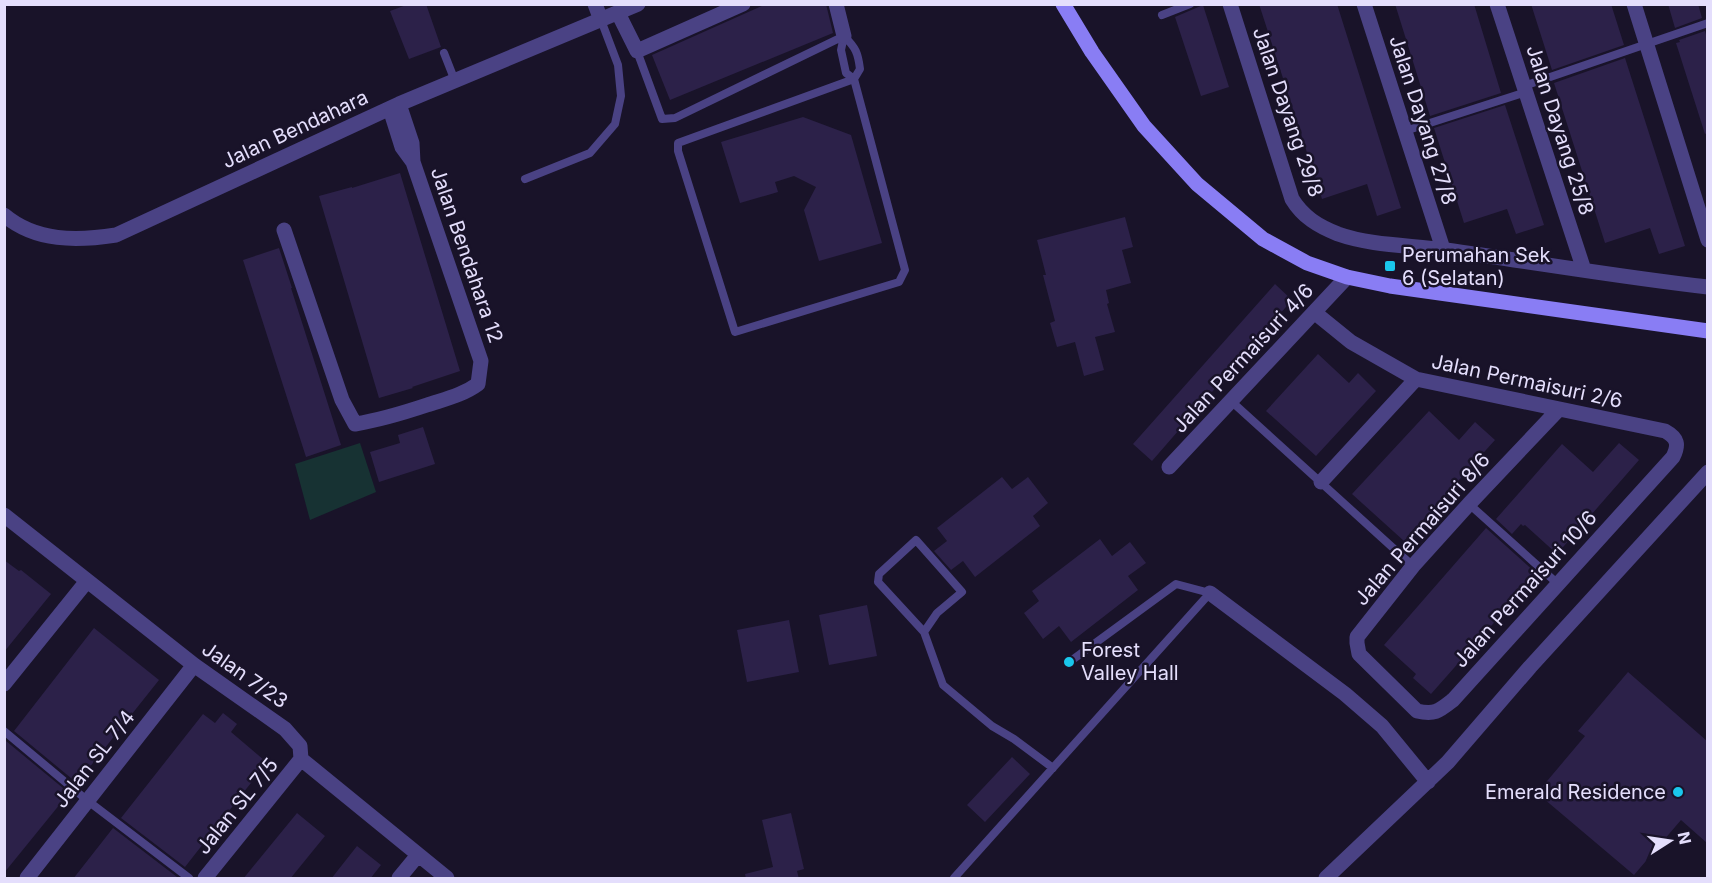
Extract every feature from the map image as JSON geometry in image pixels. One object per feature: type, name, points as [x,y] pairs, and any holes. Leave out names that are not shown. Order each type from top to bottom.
[{"type":"street","points":[[595,4],[600,20]]},
{"type":"street","name":"Jalan Bendahara","points":[[4,215],[22,228],[66,239],[91,239],[116,235],[394,106],[638,4]]},
{"type":"street","points":[[618,13],[637,51],[742,4]]},
{"type":"street","points":[[836,4],[844,36]]},
{"type":"street","points":[[1063,4],[1092,52],[1144,126],[1197,184],[1263,239],[1307,263],[1347,277],[1390,286],[1707,331]]},
{"type":"street","name":"Jalan Dayang 29/8","points":[[1230,4],[1292,199],[1303,215],[1316,224],[1339,234],[1371,242],[1443,249],[1707,287]]},
{"type":"street","name":"Jalan Dayang 27/8","points":[[1364,4],[1443,249]]},
{"type":"street","name":"Jalan Dayang 25/8","points":[[1497,4],[1584,270]]},
{"type":"street","points":[[1634,4],[1707,240]]},
{"type":"street","name":"Jalan Bendahara 12","points":[[285,230],[342,400],[355,424],[381,420],[466,392],[478,384],[481,361],[413,162],[402,147],[394,106]]},
{"type":"street","name":"Jalan Permaisuri 4/6","points":[[1169,467],[1347,277]]},
{"type":"street","name":"Jalan Permaisuri 2/6","points":[[1314,312],[1352,342],[1416,380],[1665,431],[1676,441]]},
{"type":"street","points":[[1321,482],[1416,380]]},
{"type":"street","name":"Jalan Permaisuri 8/6","points":[[1387,682],[1359,654],[1357,637],[1413,566],[1559,409]]},
{"type":"street","name":"Jalan Permaisuri 10/6","points":[[1387,682],[1417,711],[1428,713],[1439,711],[1453,700],[1673,457],[1677,449],[1676,441]]},
{"type":"street","points":[[1326,879],[1448,762],[1530,667],[1707,472]]},
{"type":"street","name":"Jalan 7/23","points":[[4,515],[194,666],[285,729],[300,746],[301,759],[447,879]]},
{"type":"street","points":[[4,684],[87,581]]},
{"type":"street","points":[[1210,593],[1345,694],[1382,726],[1428,782]]},
{"type":"street","name":"Jalan SL 7/4","points":[[27,879],[194,666]]},
{"type":"street","name":"Jalan SL 7/5","points":[[205,879],[301,759]]},
{"type":"street","points":[[399,879],[418,855]]},
{"type":"lane","points":[[1162,15],[1190,4]]},
{"type":"lane","points":[[525,179],[590,153],[615,124],[621,96],[618,65],[600,20]]},
{"type":"lane","points":[[1405,131],[1707,23]]},
{"type":"lane","points":[[637,51],[662,119],[675,118],[844,36]]},
{"type":"lane","points":[[844,36],[841,50],[846,73],[854,78],[905,270],[899,282],[735,332],[678,151],[678,143],[854,78],[860,69],[859,59],[855,47],[844,36]]},
{"type":"lane","points":[[444,53],[455,81]]},
{"type":"lane","points":[[1231,401],[1413,566]]},
{"type":"lane","points":[[1469,504],[1558,584]]},
{"type":"lane","points":[[924,632],[937,613],[962,592],[916,540],[879,574],[878,582],[924,632],[943,685],[992,726],[1053,768]]},
{"type":"lane","points":[[954,879],[1210,593],[1176,584],[1068,663]]},
{"type":"lane","points":[[4,731],[88,801],[189,879]]},
{"type":"green space","points":[[360,443],[376,492],[310,520],[295,464]]},
{"type":"building","points":[[409,4],[426,4],[441,47],[409,59],[390,11]]},
{"type":"building","points":[[766,4],[826,4],[833,33],[670,100],[652,55]]},
{"type":"building","points":[[1259,4],[1337,4],[1401,208],[1377,216],[1367,184],[1322,199]]},
{"type":"building","points":[[1395,4],[1474,4],[1501,93],[1430,116]]},
{"type":"building","points":[[1531,4],[1611,4],[1624,45],[1552,70]]},
{"type":"building","points":[[1668,4],[1698,4],[1702,18],[1675,28]]},
{"type":"building","points":[[1203,5],[1229,87],[1201,96],[1175,17]]},
{"type":"building","points":[[1705,31],[1707,38],[1707,133],[1705,134],[1676,43]]},
{"type":"building","points":[[1625,58],[1685,246],[1659,254],[1650,228],[1605,243],[1554,83]]},
{"type":"building","points":[[1505,105],[1544,225],[1516,234],[1507,209],[1464,223],[1434,128]]},
{"type":"building","points":[[803,117],[851,135],[882,243],[819,261],[804,210],[816,187],[794,176],[775,182],[778,192],[740,203],[721,142]]},
{"type":"building","points":[[400,173],[460,371],[379,398],[319,196]]},
{"type":"building","points":[[1125,217],[1133,247],[1122,250],[1131,283],[1106,290],[1109,303],[1107,304],[1115,332],[1095,337],[1104,370],[1084,376],[1075,342],[1057,347],[1050,323],[1055,321],[1037,240]]},
{"type":"building","points":[[279,248],[341,445],[306,457],[243,260]]},
{"type":"building","points":[[1275,284],[1292,300],[1152,461],[1133,444]]},
{"type":"building","points":[[1318,354],[1349,383],[1358,373],[1376,391],[1316,456],[1266,411]]},
{"type":"building","points":[[1429,411],[1459,440],[1475,422],[1495,440],[1404,541],[1352,494]]},
{"type":"building","points":[[423,427],[435,464],[379,482],[370,452],[400,443],[398,435]]},
{"type":"building","points":[[1619,443],[1639,460],[1557,554],[1525,525],[1521,524],[1512,534],[1496,519],[1562,444],[1593,472]]},
{"type":"building","points":[[1002,477],[1012,489],[1028,477],[1048,503],[1033,516],[1040,526],[975,577],[963,561],[951,570],[934,551],[947,541],[937,528]]},
{"type":"building","points":[[1486,528],[1537,574],[1431,694],[1413,678],[1416,674],[1384,645]]},
{"type":"building","points":[[1100,539],[1112,556],[1130,542],[1146,563],[1128,576],[1138,590],[1071,642],[1059,626],[1043,639],[1024,613],[1039,601],[1032,591]]},
{"type":"building","points":[[4,560],[19,571],[21,570],[51,594],[4,652]]},
{"type":"building","points":[[867,605],[877,656],[829,665],[819,615]]},
{"type":"building","points":[[789,620],[799,672],[747,682],[737,630]]},
{"type":"building","points":[[94,628],[159,680],[77,783],[14,731]]},
{"type":"building","points":[[1628,672],[1707,741],[1707,843],[1681,820],[1634,875],[1537,793],[1585,736],[1578,731]]},
{"type":"building","points":[[223,713],[237,724],[231,732],[265,761],[265,765],[185,867],[121,818],[203,714],[215,723]]},
{"type":"building","points":[[6,741],[69,793],[4,873],[4,743]]},
{"type":"building","points":[[1012,757],[1030,774],[985,822],[967,805]]},
{"type":"building","points":[[297,813],[325,836],[290,879],[243,879]]},
{"type":"building","points":[[791,813],[804,869],[797,871],[799,879],[746,879],[745,874],[773,867],[762,820]]},
{"type":"building","points":[[113,828],[177,877],[175,879],[73,879]]},
{"type":"building","points":[[357,846],[381,865],[370,879],[331,879]]},
{"type":"place","name":"Perumahan Sek 6 (Selatan)","points":[[1390,266]]},
{"type":"place","name":"Forest Valley Hall","points":[[1069,662]]},
{"type":"place","name":"Emerald Residence","points":[[1678,792]]}]
